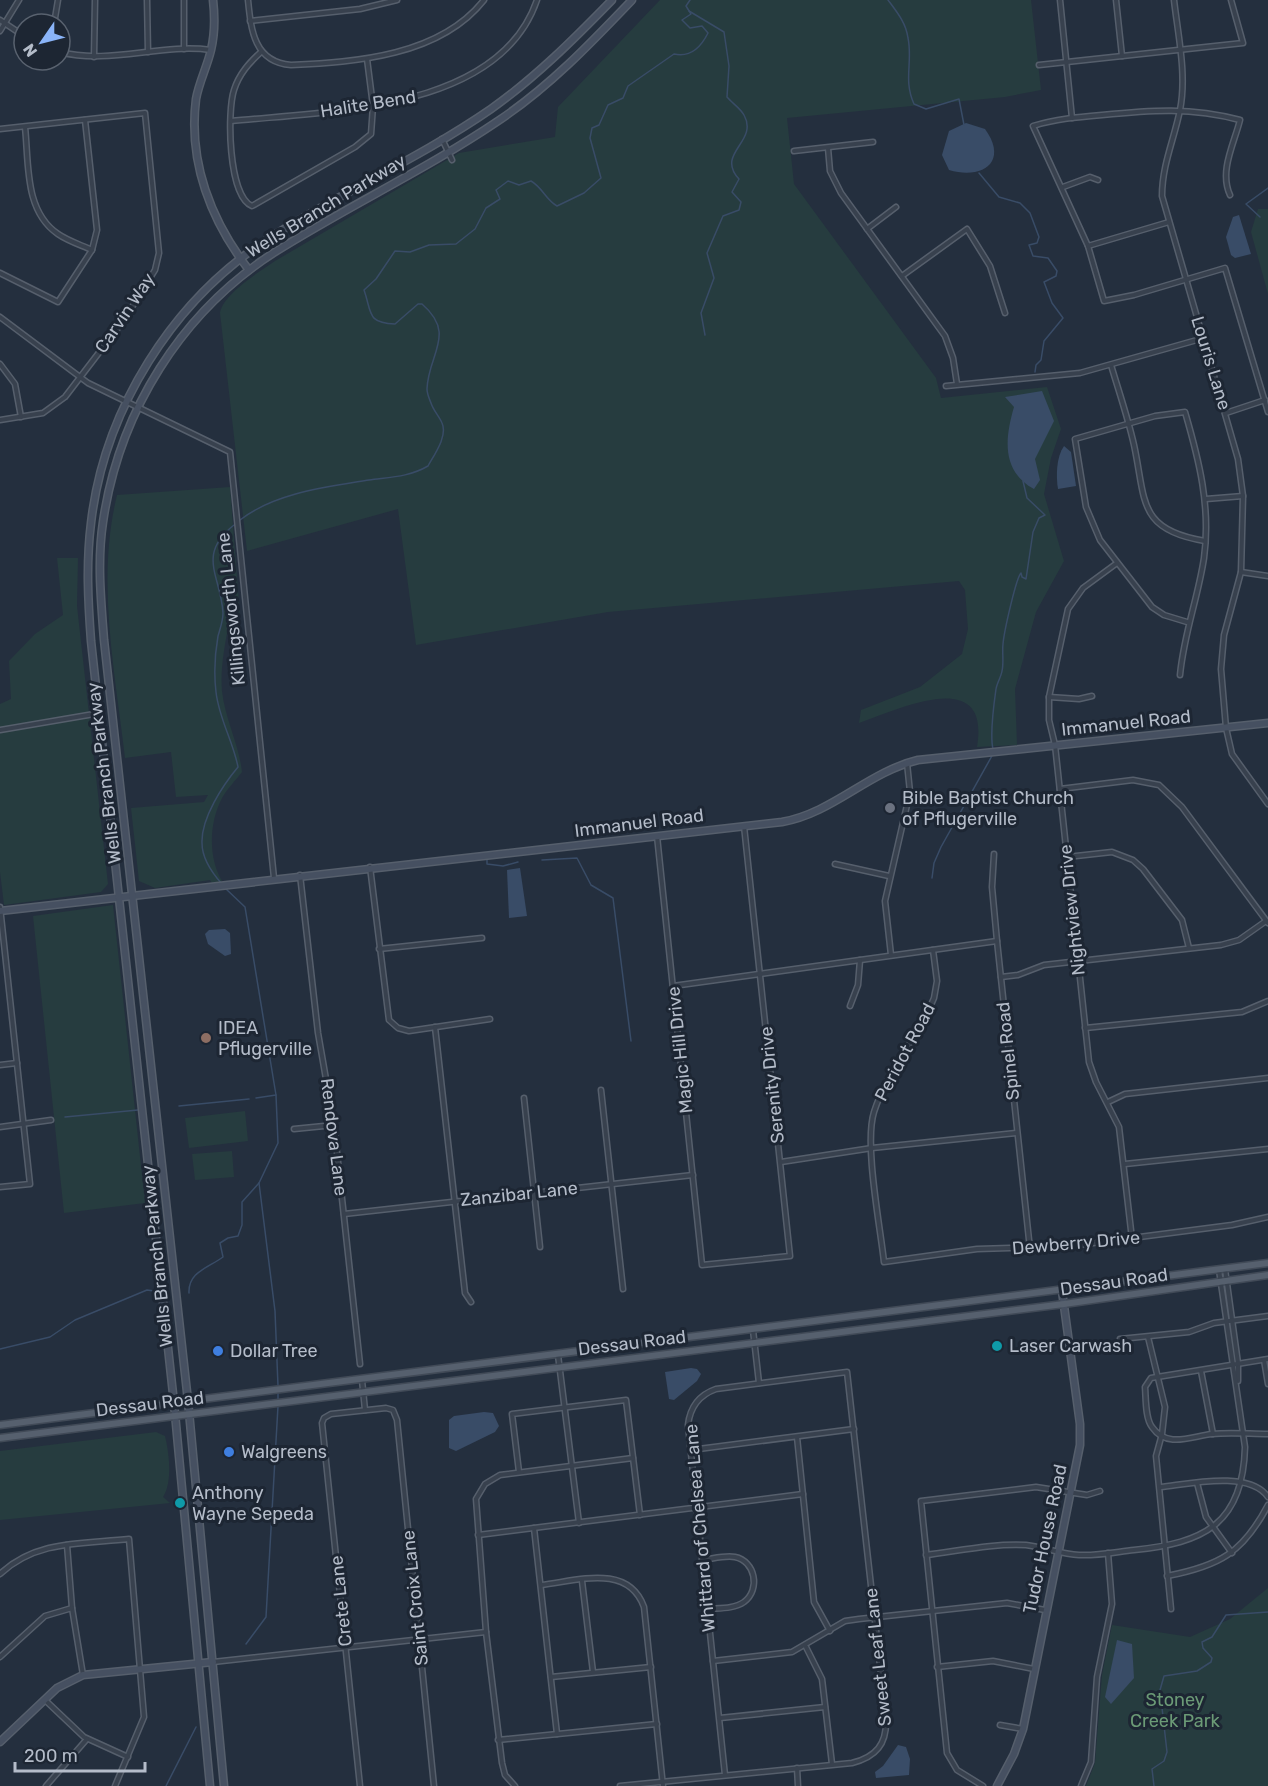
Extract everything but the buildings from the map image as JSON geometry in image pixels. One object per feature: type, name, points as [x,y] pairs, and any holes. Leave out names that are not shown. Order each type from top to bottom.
[{"type":"main road","name":"Dessau Road","points":[[0,1425],[1268,1263]]},
{"type":"main road","name":"Dessau Road","points":[[0,1438],[1064,1304],[1268,1275]]},
{"type":"street","points":[[0,31],[19,0]]},
{"type":"street","points":[[94,57],[95,0]]},
{"type":"street","points":[[147,0],[148,52]]},
{"type":"street","points":[[184,0],[184,48]]},
{"type":"street","points":[[213,0],[215,20],[211,50],[196,99],[201,176],[214,217],[249,270]]},
{"type":"street","points":[[248,0],[252,36],[261,52],[278,63],[291,65],[367,59],[396,52],[428,41],[462,20],[484,0]]},
{"type":"street","points":[[250,21],[360,9],[397,0]]},
{"type":"street","name":"Halite Bend","points":[[231,121],[373,106],[425,95],[467,76],[514,42],[525,28],[537,0]]},
{"type":"street","name":"Wells Branch Parkway","points":[[210,1786],[174,1403],[87,587],[91,522],[100,474],[126,402],[145,368],[186,312],[241,259],[290,226],[441,138],[522,86],[553,60],[612,0]]},
{"type":"street","name":"Wells Branch Parkway","points":[[224,1786],[180,1322],[104,640],[100,567],[103,524],[110,483],[137,408],[155,374],[195,320],[249,270],[297,238],[497,122],[531,98],[562,71],[632,0]]},
{"type":"street","points":[[1060,0],[1072,118]]},
{"type":"street","points":[[1116,0],[1122,56]]},
{"type":"street","name":"Louris Lane","points":[[1174,0],[1182,83],[1180,109],[1162,178],[1162,196],[1238,459],[1243,496],[1241,572],[1220,655],[1226,728],[1232,754],[1268,804]]},
{"type":"street","points":[[1039,65],[1243,43],[1231,0]]},
{"type":"street","points":[[0,20],[12,28]]},
{"type":"street","points":[[72,54],[94,57],[184,48],[211,50]]},
{"type":"street","points":[[261,52],[238,79],[230,109],[235,173],[243,197],[252,206],[365,141],[371,135],[373,106],[367,59]]},
{"type":"street","points":[[1230,195],[1225,183],[1226,170],[1240,120],[1180,109],[1072,118],[1033,126],[1063,187],[1088,246],[1104,301],[1225,268],[1268,412]]},
{"type":"street","name":"Carvin Way","points":[[0,420],[43,413],[54,407],[111,340],[155,270],[159,245],[145,113],[85,120]]},
{"type":"street","points":[[0,129],[85,120],[97,231],[92,250],[58,302],[0,273]]},
{"type":"street","points":[[25,127],[32,193],[39,212],[60,236],[92,250]]},
{"type":"street","points":[[441,138],[452,160]]},
{"type":"street","points":[[794,151],[873,142]]},
{"type":"street","points":[[828,148],[830,171],[836,186],[945,336],[953,358],[957,384]]},
{"type":"street","points":[[1063,187],[1090,177],[1098,180]]},
{"type":"street","points":[[867,229],[896,207]]},
{"type":"street","points":[[1088,246],[1169,222]]},
{"type":"street","points":[[902,276],[967,229],[990,266],[1005,313]]},
{"type":"street","name":"Killingsworth Lane","points":[[0,317],[79,377],[137,408],[230,452],[274,878]]},
{"type":"street","points":[[946,386],[1052,378],[1111,365],[1204,338]]},
{"type":"street","points":[[0,364],[15,384],[21,417]]},
{"type":"street","points":[[1111,365],[1128,424],[1142,497],[1148,510],[1168,531],[1205,541]]},
{"type":"street","points":[[1226,412],[1265,400]]},
{"type":"street","points":[[1180,675],[1188,622],[1204,557],[1206,499],[1185,412],[1128,424],[1075,439],[1086,507],[1100,540],[1152,607],[1164,615],[1188,622]]},
{"type":"street","points":[[1206,499],[1243,496]]},
{"type":"street","name":"Nightview Drive","points":[[1117,562],[1083,588],[1068,609],[1049,697],[1049,720],[1056,745],[1084,1028],[1092,1072],[1119,1127],[1132,1239]]},
{"type":"street","points":[[1241,572],[1268,576]]},
{"type":"street","points":[[1049,697],[1079,699],[1092,696]]},
{"type":"street","points":[[0,730],[100,713]]},
{"type":"street","name":"Immanuel Road","points":[[0,909],[744,826],[811,815],[885,771],[907,763],[1268,723]]},
{"type":"street","points":[[891,955],[885,901],[910,792],[907,763]]},
{"type":"street","points":[[1001,977],[1018,975],[1044,965],[1233,942],[1267,922],[1182,807],[1159,785],[1133,780],[1060,789]]},
{"type":"street","name":"Serenity Drive","points":[[702,1265],[790,1256],[744,826]]},
{"type":"street","name":"Magic Hill Drive","points":[[657,835],[702,1265]]},
{"type":"street","points":[[1067,857],[1112,852],[1133,860],[1143,869],[1182,920],[1189,948]]},
{"type":"street","name":"Spinel Road","points":[[993,854],[992,887],[997,941],[1030,1249]]},
{"type":"street","points":[[835,864],[889,876]]},
{"type":"street","points":[[370,867],[387,1015],[394,1025],[409,1031],[490,1019]]},
{"type":"street","name":"Rendova Lane","points":[[300,875],[318,1033],[334,1125],[360,1364]]},
{"type":"street","points":[[0,909],[30,1184],[0,1187]]},
{"type":"street","points":[[380,949],[482,938]]},
{"type":"street","points":[[673,986],[997,941]]},
{"type":"street","name":"Peridot Road","points":[[884,1262],[872,1148],[872,1123],[878,1103],[934,998],[937,981],[933,950]]},
{"type":"street","points":[[850,1006],[858,985],[860,960]]},
{"type":"street","points":[[1084,1028],[1242,1012],[1268,1001]]},
{"type":"street","points":[[435,1027],[465,1293],[471,1302]]},
{"type":"street","points":[[0,1065],[17,1063]]},
{"type":"street","points":[[1108,1102],[1125,1094],[1268,1078]]},
{"type":"street","points":[[601,1090],[623,1289]]},
{"type":"street","points":[[524,1098],[540,1247]]},
{"type":"street","points":[[143,1109],[156,1108]]},
{"type":"street","points":[[0,1127],[51,1120]]},
{"type":"street","points":[[294,1129],[334,1125]]},
{"type":"street","points":[[781,1162],[872,1148],[1016,1133]]},
{"type":"street","points":[[1125,1164],[1268,1149]]},
{"type":"street","name":"Zanzibar Lane","points":[[344,1214],[693,1175]]},
{"type":"street","points":[[153,1209],[167,1208]]},
{"type":"street","name":"Dewberry Drive","points":[[884,1262],[977,1249],[1030,1249],[1132,1239],[1268,1217]]},
{"type":"street","points":[[926,1555],[1025,1545],[1080,1555],[1164,1547],[1191,1540],[1212,1526],[1230,1509],[1244,1476],[1243,1434],[1233,1321],[1222,1270]]},
{"type":"street","points":[[1224,1282],[1226,1321],[1238,1388]]},
{"type":"street","name":"Tudor House Road","points":[[997,1786],[1018,1747],[1023,1729],[1081,1434],[1062,1291]]},
{"type":"street","points":[[1120,1340],[1189,1332],[1226,1321],[1268,1316]]},
{"type":"street","points":[[165,1323],[180,1322]]},
{"type":"street","points":[[753,1330],[759,1383]]},
{"type":"street","points":[[1148,1337],[1149,1349],[1160,1378],[1165,1407],[1162,1434],[1156,1456],[1172,1609]]},
{"type":"street","points":[[558,1355],[579,1523]]},
{"type":"street","points":[[1268,1384],[1266,1360],[1151,1378],[1145,1387],[1150,1425],[1176,1440],[1213,1434],[1268,1434]]},
{"type":"street","name":"Whittard of Chelsea Lane","points":[[725,1775],[690,1450],[689,1417],[697,1400],[716,1389],[847,1371]]},
{"type":"street","name":"Sweet Leaf Lane","points":[[620,1786],[663,1784],[832,1764],[867,1758],[881,1746],[886,1735],[847,1371]]},
{"type":"street","points":[[1201,1371],[1213,1434]]},
{"type":"street","points":[[362,1380],[364,1410]]},
{"type":"street","points":[[519,1472],[512,1414],[627,1400],[640,1515]]},
{"type":"street","name":"Saint Croix Lane","points":[[364,1410],[386,1408],[393,1410],[396,1420],[434,1786]]},
{"type":"street","name":"Crete Lane","points":[[360,1786],[322,1423],[324,1418],[364,1410]]},
{"type":"street","points":[[690,1450],[854,1429]]},
{"type":"street","points":[[797,1437],[814,1602],[830,1630]]},
{"type":"street","points":[[515,1786],[505,1775],[498,1740],[486,1632],[475,1511],[476,1499],[481,1488],[494,1477],[633,1458]]},
{"type":"street","points":[[1161,1488],[1222,1479],[1263,1491],[1268,1497]]},
{"type":"street","points":[[1197,1483],[1202,1506],[1212,1526],[1232,1553]]},
{"type":"street","points":[[983,1786],[962,1774],[949,1757],[937,1667],[921,1501],[1036,1487],[1087,1496],[1100,1491]]},
{"type":"street","points":[[182,1495],[197,1494]]},
{"type":"street","points":[[478,1535],[803,1494]]},
{"type":"street","points":[[1167,1576],[1206,1568],[1232,1553],[1248,1538],[1268,1505]]},
{"type":"street","points":[[534,1528],[557,1734]]},
{"type":"street","points":[[0,1574],[28,1553],[67,1545],[129,1539],[144,1717],[115,1786]]},
{"type":"street","points":[[67,1545],[72,1608],[83,1675]]},
{"type":"street","points":[[1081,1786],[1090,1762],[1097,1677],[1112,1604],[1108,1553]]},
{"type":"street","points":[[702,1560],[737,1558],[747,1564],[754,1577],[753,1591],[745,1601],[733,1606],[707,1609]]},
{"type":"street","points":[[541,1585],[618,1579],[636,1590],[644,1606],[663,1784]]},
{"type":"street","points":[[582,1581],[592,1672]]},
{"type":"street","points":[[713,1661],[792,1652],[805,1647],[846,1621],[874,1616],[1007,1603],[1045,1610]]},
{"type":"street","points":[[0,1657],[45,1616],[72,1608]]},
{"type":"street","points":[[0,1742],[63,1684],[83,1675],[486,1632]]},
{"type":"street","points":[[805,1647],[821,1673],[832,1764]]},
{"type":"street","points":[[937,1667],[993,1661],[1034,1669]]},
{"type":"street","points":[[550,1677],[651,1666]]},
{"type":"street","points":[[45,1699],[71,1727],[87,1739],[128,1757]]},
{"type":"street","points":[[720,1718],[825,1707]]},
{"type":"street","points":[[498,1740],[657,1724]]},
{"type":"street","points":[[1000,1725],[1023,1729]]},
{"type":"street","points":[[46,1786],[87,1739]]},
{"type":"street","points":[[797,1768],[798,1786]]},
{"type":"green space","points":[[660,0],[1031,0],[1041,90],[1005,97],[787,118],[794,184],[936,378],[941,398],[1047,387],[1061,429],[1051,458],[1044,494],[1064,561],[1036,612],[1015,689],[1017,745],[977,747],[978,722],[970,706],[956,700],[938,699],[917,703],[859,723],[861,710],[920,687],[962,654],[968,629],[965,590],[959,581],[608,612],[416,645],[398,509],[247,551],[220,313],[228,298],[275,261],[459,153],[555,137],[558,107]]},
{"type":"green space","points":[[1258,209],[1268,209],[1268,294],[1251,232]]},
{"type":"green space","points":[[230,487],[240,616],[229,622],[223,656],[222,691],[242,772],[222,798],[215,818],[212,851],[217,872],[222,881],[212,883],[210,880],[155,888],[139,881],[131,808],[204,802],[208,795],[176,797],[171,752],[125,758],[109,626],[108,560],[111,527],[117,495]]},
{"type":"green space","points":[[57,558],[78,558],[77,606],[108,884],[101,892],[4,905],[0,872],[0,704],[11,699],[9,661],[35,634],[63,615]]},
{"type":"green space","points":[[113,905],[145,1203],[64,1213],[33,916]]},
{"type":"green space","points":[[245,1111],[248,1141],[189,1148],[185,1118]]},
{"type":"green space","points":[[232,1151],[234,1177],[195,1180],[192,1154]]},
{"type":"green space","points":[[156,1432],[165,1436],[169,1475],[163,1497],[170,1503],[0,1520],[0,1451]]},
{"type":"green space","name":"Stoney Creek Park","points":[[1268,1588],[1268,1786],[1086,1786],[1095,1763],[1102,1675],[1112,1625],[1190,1637],[1230,1619]]},
{"type":"water","points":[[966,123],[985,129],[992,141],[993,159],[981,170],[961,172],[949,170],[942,155],[949,131]]},
{"type":"water","points":[[1239,215],[1251,254],[1235,258],[1231,255],[1226,237],[1233,217]]},
{"type":"water","points":[[1042,391],[1054,421],[1035,459],[1040,480],[1034,489],[1023,482],[1011,463],[1008,442],[1014,407],[1005,397]]},
{"type":"water","points":[[1064,446],[1071,452],[1076,486],[1058,489],[1058,461]]},
{"type":"water","points":[[520,868],[527,916],[509,918],[507,870]]},
{"type":"water","points":[[225,929],[230,933],[231,954],[225,956],[208,944],[205,934],[209,930]]},
{"type":"water","points":[[697,1369],[701,1374],[697,1381],[674,1400],[669,1399],[665,1372]]},
{"type":"water","points":[[493,1413],[499,1426],[495,1432],[456,1451],[449,1448],[449,1420],[454,1416]]},
{"type":"water","points":[[1117,1640],[1132,1644],[1134,1678],[1111,1704],[1105,1697]]},
{"type":"water","points":[[898,1745],[906,1747],[910,1759],[909,1775],[876,1778],[875,1772],[883,1766]]},
{"type":"waterway","points":[[240,520],[269,503],[285,497],[336,485],[400,476],[428,466],[443,434],[442,423],[432,406],[427,391],[438,345],[438,325],[422,304],[418,304],[395,324],[379,321],[372,315],[364,290],[376,279],[395,251],[410,252],[429,245],[456,244],[475,229],[486,208],[500,199],[496,190],[508,181],[519,185],[531,181],[557,206],[584,193],[601,178],[590,138],[592,128],[599,125],[608,105],[623,98],[628,86],[674,54],[686,54],[695,50],[708,33],[702,26],[690,28],[682,20],[691,14],[686,6],[690,0]]},
{"type":"waterway","points":[[888,0],[901,18],[907,33],[909,87],[914,104],[926,109],[959,99],[964,125]]},
{"type":"waterway","points":[[689,11],[724,32],[729,66],[727,97],[742,112],[747,124],[746,133],[732,162],[733,170],[739,179],[732,192],[741,202],[739,210],[723,216],[707,253],[714,278],[701,313],[705,335]]},
{"type":"waterway","points":[[979,173],[999,197],[1020,203],[1030,213],[1039,237],[1037,243],[1029,245],[1033,256],[1048,258],[1057,271],[1056,276],[1044,282],[1052,303],[1063,318],[1044,341],[1041,360],[1036,365],[1035,372]]},
{"type":"waterway","points":[[1260,217],[1246,204],[1268,188]]},
{"type":"waterway","points":[[993,749],[994,702],[1003,668],[1003,644],[1008,618],[1021,573],[1026,579],[1033,532],[1039,518],[1045,515],[1027,498],[1023,481]]},
{"type":"waterway","points":[[222,884],[206,860],[202,843],[209,813],[220,792],[238,767],[216,692],[215,664],[223,613],[213,566],[216,546],[234,525]]},
{"type":"waterway","points":[[932,878],[934,863],[941,847],[993,754]]},
{"type":"waterway","points":[[542,860],[577,858],[591,885],[613,898],[631,1041]]},
{"type":"waterway","points":[[487,860],[487,864],[503,866],[518,862]]},
{"type":"waterway","points":[[189,1293],[195,1275],[223,1257],[220,1243],[238,1236],[242,1225],[242,1202],[259,1183],[278,1143],[276,1095],[245,907],[225,888]]},
{"type":"waterway","points":[[256,1098],[276,1095]]},
{"type":"waterway","points":[[179,1106],[249,1099]]},
{"type":"waterway","points":[[65,1117],[138,1110]]},
{"type":"waterway","points":[[259,1183],[275,1311],[278,1386]]},
{"type":"waterway","points":[[0,1349],[50,1337],[75,1320],[147,1290],[154,1291]]},
{"type":"waterway","points":[[278,1391],[278,1401]]},
{"type":"waterway","points":[[246,1644],[266,1617],[278,1406]]},
{"type":"waterway","points":[[1154,1786],[1152,1769],[1164,1761],[1167,1752],[1160,1690],[1164,1676],[1197,1671],[1211,1662],[1212,1658],[1203,1648],[1202,1642],[1212,1637],[1226,1615],[1268,1612]]},
{"type":"waterway","points":[[166,1786],[196,1727]]},
{"type":"place","name":"Bible Baptist Church of Pflugerville","points":[[890,808]]},
{"type":"place","name":"IDEA Pflugerville","points":[[206,1038]]},
{"type":"place","name":"Laser Carwash","points":[[997,1346]]},
{"type":"place","name":"Dollar Tree","points":[[218,1351]]},
{"type":"place","name":"Walgreens","points":[[229,1452]]},
{"type":"place","name":"Anthony Wayne Sepeda","points":[[180,1503]]}]
